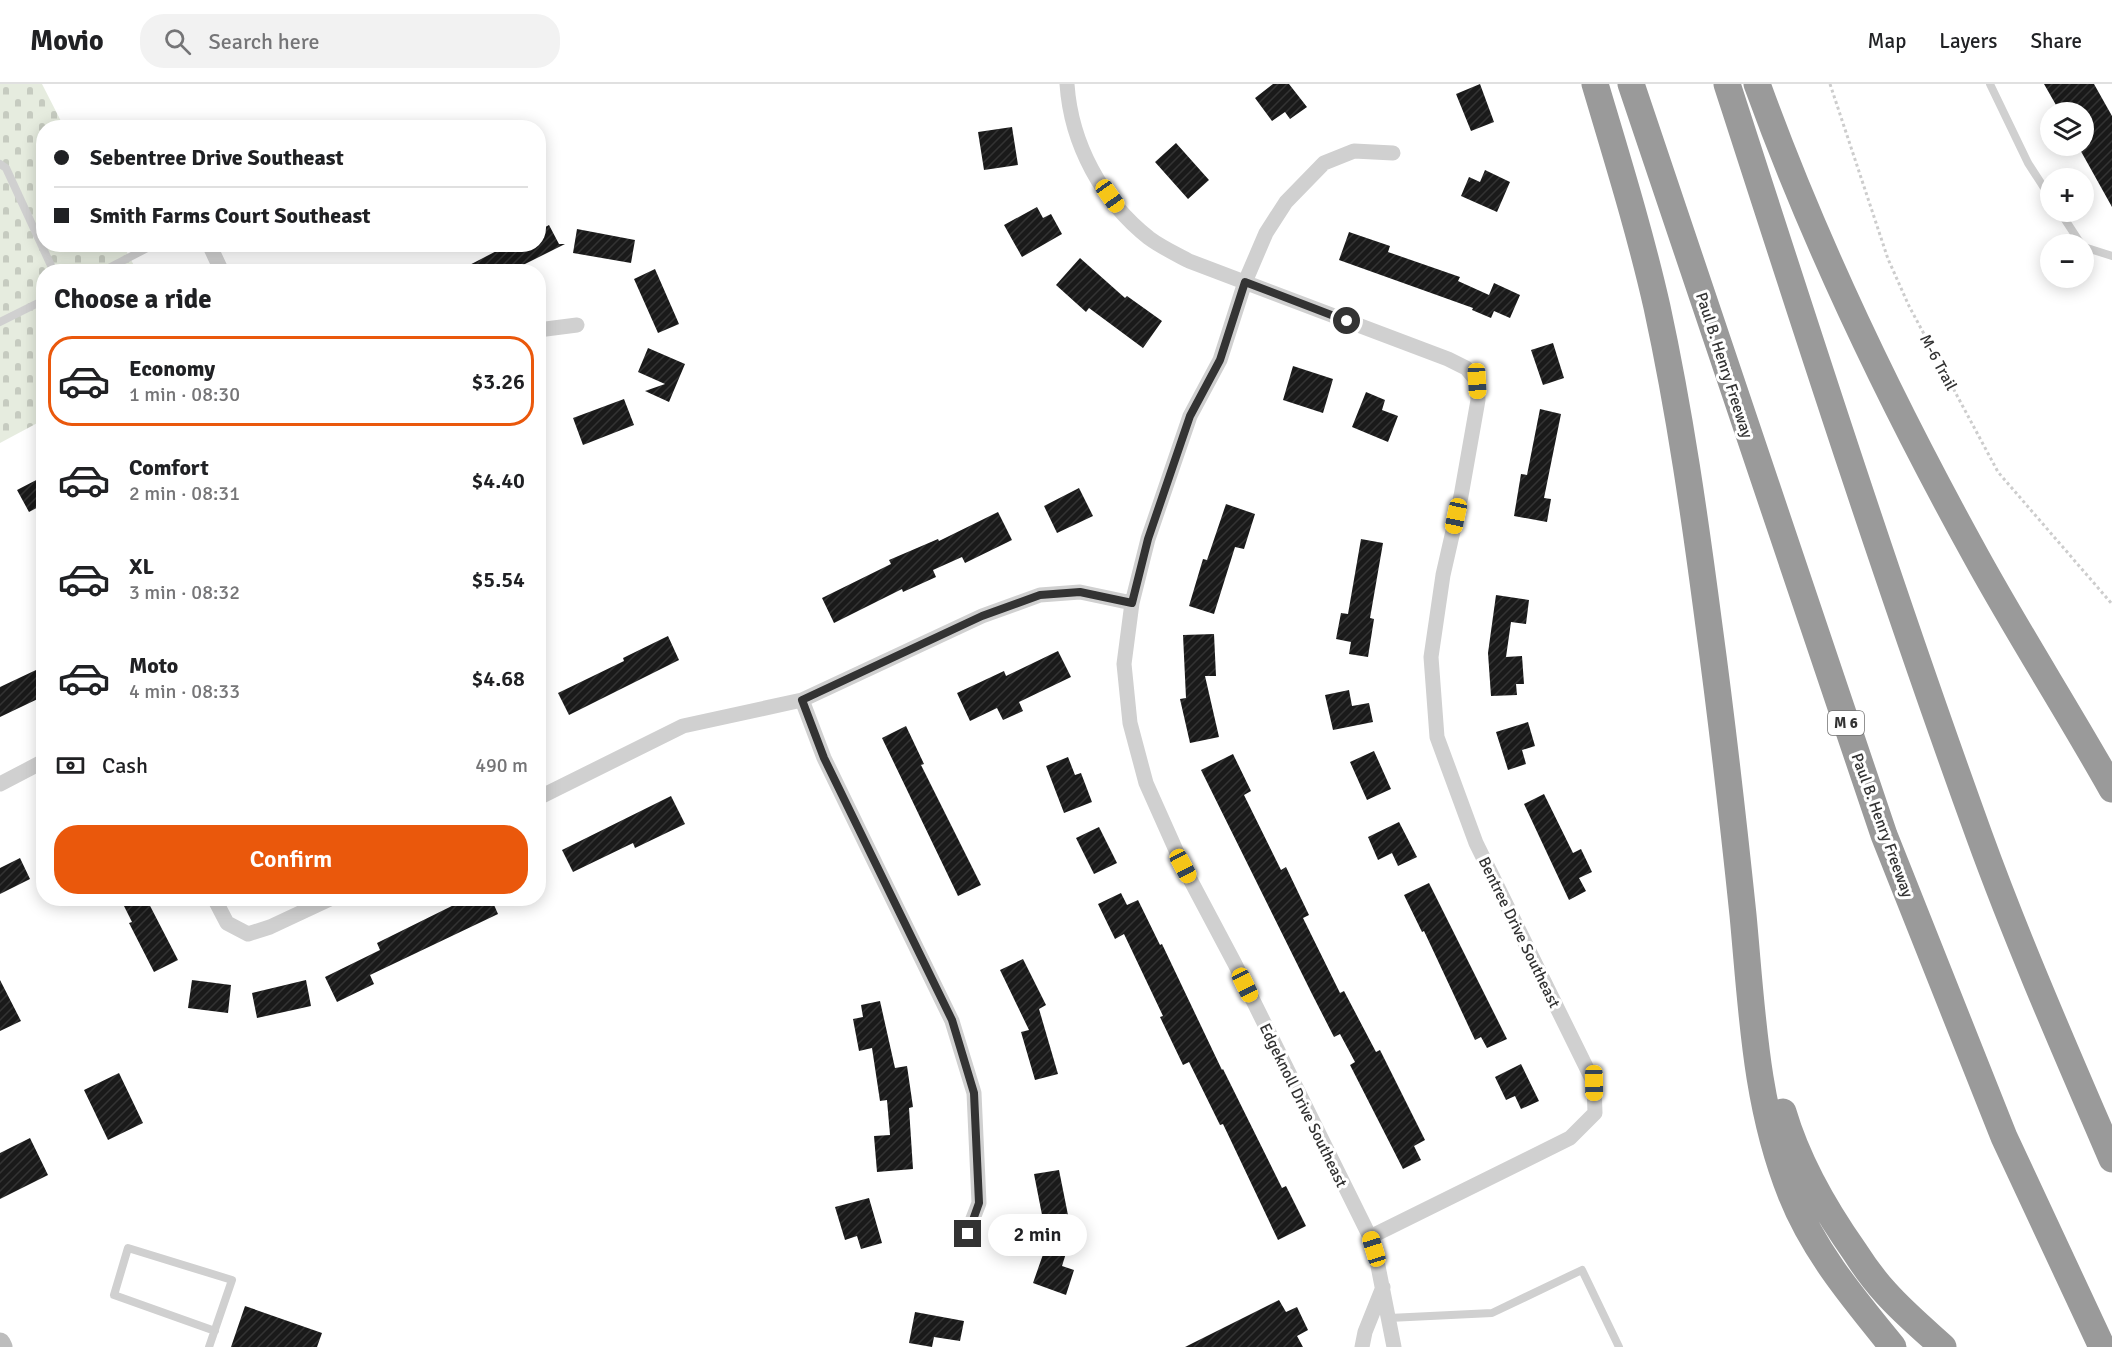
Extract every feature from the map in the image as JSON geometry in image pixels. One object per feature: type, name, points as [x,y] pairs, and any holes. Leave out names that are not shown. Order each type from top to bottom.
[{"type":"highway","points":[[1595,84],[1636,224],[1656,305],[1684,449],[1711,641],[1743,914],[1756,1063],[1767,1115],[1778,1158],[1791,1195],[1825,1261],[1893,1347]]},
{"type":"highway","name":"Paul B. Henry Freeway","points":[[1631,84],[1884,836],[2004,1137],[2102,1347]]},
{"type":"highway","points":[[1727,84],[1894,592],[1980,837],[2112,1160]]},
{"type":"highway","points":[[1757,84],[1800,193],[1899,409],[1977,558],[2112,789]]},
{"type":"highway","points":[[2087,745],[2112,780]]},
{"type":"highway","points":[[1743,914],[1779,1098],[1791,1139],[1805,1171],[1842,1235],[1884,1292],[1943,1347]]},
{"type":"main road","points":[[0,1343],[2,1347]]},
{"type":"street","points":[[1067,84],[1069,110],[1088,166],[1120,212],[1150,239],[1189,261],[1245,282]]},
{"type":"street","name":"Edgeknoll Drive Southeast","points":[[1393,153],[1354,152],[1324,163],[1286,202],[1266,233],[1245,282],[1220,360],[1190,416],[1148,539],[1132,603],[1124,664],[1130,723],[1146,783],[1183,866],[1235,964],[1370,1238],[1383,1287],[1394,1347]]},
{"type":"street","name":"Bentree Drive Southeast","points":[[1245,282],[1448,359],[1466,368],[1477,381],[1478,400],[1461,496],[1443,575],[1431,657],[1437,737],[1476,843],[1594,1083],[1595,1113],[1570,1138],[1370,1238]]},
{"type":"street","points":[[546,329],[577,325]]},
{"type":"street","points":[[546,794],[683,726],[802,700],[982,616],[1040,595],[1080,592],[1132,603]]},
{"type":"street","points":[[802,700],[824,758],[952,1020],[974,1093],[979,1203],[968,1234]]},
{"type":"street","points":[[0,784],[36,765]]},
{"type":"street","points":[[218,906],[227,923],[248,934],[270,927],[315,906]]},
{"type":"street","points":[[1362,1347],[1365,1332],[1383,1287]]},
{"type":"lane","points":[[1990,84],[2028,163],[2040,182]]},
{"type":"lane","points":[[0,164],[6,168],[36,233]]},
{"type":"lane","points":[[2094,250],[2112,256]]},
{"type":"lane","points":[[116,264],[140,252]]},
{"type":"lane","points":[[0,322],[36,304]]},
{"type":"lane","points":[[209,1347],[215,1331],[232,1280],[128,1248],[114,1296],[215,1331]]},
{"type":"lane","points":[[1389,1318],[1492,1313],[1581,1270],[1619,1347]]},
{"type":"path","name":"M-6 Trail","points":[[1830,84],[1888,259],[1909,306],[1998,472],[2112,604]]},
{"type":"green space","points":[[0,84],[42,84],[60,120],[36,120],[36,252],[127,252],[133,264],[36,264],[36,424],[0,443]]},
{"type":"building","points":[[1273,84],[1289,84],[1307,107],[1290,119],[1285,112],[1272,121],[1255,98]]},
{"type":"building","points":[[1480,84],[1494,122],[1471,131],[1456,94]]},
{"type":"building","points":[[2044,84],[2094,84],[2112,116],[2112,207],[2094,175],[2094,168],[2090,168],[2084,156],[2094,156],[2094,102],[2054,102]]},
{"type":"building","points":[[1012,127],[1018,165],[984,170],[978,132]]},
{"type":"building","points":[[1176,143],[1209,180],[1188,199],[1155,162]]},
{"type":"building","points":[[1485,170],[1510,182],[1497,212],[1461,196],[1469,177],[1480,182]]},
{"type":"building","points":[[1037,207],[1043,218],[1051,214],[1062,234],[1022,257],[1004,225]]},
{"type":"building","points":[[549,225],[559,244],[565,244],[525,264],[471,264],[495,252],[546,252],[546,227]]},
{"type":"building","points":[[577,229],[635,240],[631,263],[573,253]]},
{"type":"building","points":[[1349,232],[1390,246],[1388,252],[1460,277],[1458,281],[1489,295],[1494,283],[1520,295],[1510,318],[1494,311],[1491,318],[1472,310],[1473,308],[1339,260]]},
{"type":"building","points":[[1080,258],[1125,298],[1127,296],[1162,321],[1143,348],[1089,308],[1086,312],[1056,285]]},
{"type":"building","points":[[655,269],[679,324],[658,333],[634,279]]},
{"type":"building","points":[[1553,343],[1564,378],[1543,385],[1531,350]]},
{"type":"building","points":[[648,348],[685,364],[669,402],[645,391],[665,384],[638,372]]},
{"type":"building","points":[[1293,366],[1333,379],[1323,413],[1283,400]]},
{"type":"building","points":[[1366,392],[1385,400],[1382,410],[1398,416],[1388,442],[1352,427]]},
{"type":"building","points":[[624,399],[634,425],[583,445],[573,418]]},
{"type":"building","points":[[1540,409],[1561,414],[1544,498],[1551,499],[1547,522],[1514,516],[1521,474],[1527,475]]},
{"type":"building","points":[[36,480],[36,508],[29,512],[17,490]]},
{"type":"building","points":[[1079,488],[1093,516],[1057,533],[1044,506]]},
{"type":"building","points":[[1226,504],[1255,514],[1244,549],[1235,547],[1214,614],[1189,606],[1203,559],[1207,560]]},
{"type":"building","points":[[998,512],[1012,540],[965,563],[962,557],[933,570],[936,577],[903,592],[902,589],[834,623],[822,598],[891,564],[889,560],[938,539],[939,541]]},
{"type":"building","points":[[1361,539],[1383,543],[1370,618],[1374,619],[1368,657],[1349,654],[1351,642],[1336,639],[1341,613],[1348,614]]},
{"type":"building","points":[[1496,595],[1529,600],[1526,624],[1511,622],[1506,657],[1522,656],[1524,684],[1516,684],[1517,695],[1491,696],[1488,653]]},
{"type":"building","points":[[1214,634],[1216,676],[1205,676],[1219,737],[1190,743],[1180,699],[1186,698],[1183,635]]},
{"type":"building","points":[[668,636],[679,660],[569,715],[558,693],[624,661],[623,658]]},
{"type":"building","points":[[1058,651],[1071,677],[1019,702],[1023,711],[1003,720],[997,708],[970,721],[957,693],[1004,671],[1006,676]]},
{"type":"building","points":[[36,670],[36,700],[0,717],[0,687]]},
{"type":"building","points":[[1349,690],[1352,706],[1369,703],[1373,722],[1333,730],[1325,695]]},
{"type":"building","points":[[1528,722],[1535,746],[1522,750],[1526,764],[1508,770],[1496,732]]},
{"type":"building","points":[[906,726],[924,764],[921,765],[981,885],[958,896],[882,738]]},
{"type":"building","points":[[1374,751],[1391,789],[1367,800],[1350,762]]},
{"type":"building","points":[[1233,754],[1251,791],[1244,795],[1281,870],[1286,867],[1309,915],[1303,918],[1340,993],[1344,991],[1376,1052],[1380,1050],[1425,1140],[1414,1146],[1421,1160],[1403,1169],[1350,1065],[1355,1062],[1340,1034],[1334,1037],[1201,770]]},
{"type":"building","points":[[1068,757],[1075,775],[1081,773],[1092,802],[1064,813],[1046,766]]},
{"type":"building","points":[[1544,794],[1573,853],[1581,849],[1592,872],[1579,878],[1586,891],[1569,900],[1524,804]]},
{"type":"building","points":[[671,796],[685,824],[635,848],[633,843],[573,872],[562,850]]},
{"type":"building","points":[[1399,822],[1417,857],[1398,866],[1392,853],[1378,860],[1368,837]]},
{"type":"building","points":[[1099,827],[1117,863],[1094,874],[1076,838]]},
{"type":"building","points":[[20,858],[30,879],[0,894],[0,868]]},
{"type":"building","points":[[1429,883],[1507,1039],[1487,1048],[1481,1037],[1475,1040],[1424,931],[1422,932],[1404,895]]},
{"type":"building","points":[[1121,893],[1127,905],[1138,900],[1282,1188],[1286,1186],[1306,1226],[1278,1240],[1223,1124],[1220,1125],[1189,1062],[1183,1065],[1160,1017],[1163,1016],[1124,934],[1115,939],[1098,904]]},
{"type":"building","points":[[124,906],[150,906],[178,960],[154,972],[129,923],[132,922]]},
{"type":"building","points":[[452,906],[494,906],[498,914],[370,975],[374,984],[337,1002],[325,977],[380,950],[377,943]]},
{"type":"building","points":[[1023,959],[1046,1005],[1039,1009],[1058,1074],[1035,1080],[1021,1032],[1029,1030],[1000,970]]},
{"type":"building","points":[[0,980],[21,1021],[0,1031]]},
{"type":"building","points":[[192,980],[231,985],[228,1013],[188,1008]]},
{"type":"building","points":[[306,980],[311,1006],[257,1018],[252,993]]},
{"type":"building","points":[[880,1001],[895,1068],[907,1066],[913,1107],[909,1108],[913,1169],[877,1172],[874,1136],[890,1135],[887,1100],[880,1101],[872,1048],[859,1051],[853,1019],[863,1017],[861,1005]]},
{"type":"building","points":[[1521,1064],[1539,1101],[1521,1109],[1515,1096],[1506,1100],[1495,1077]]},
{"type":"building","points":[[119,1073],[143,1123],[108,1140],[84,1090]]},
{"type":"building","points":[[30,1138],[48,1175],[0,1199],[0,1153]]},
{"type":"building","points":[[1059,1170],[1069,1220],[1044,1225],[1034,1174]]},
{"type":"building","points":[[869,1198],[882,1243],[861,1249],[857,1236],[845,1240],[835,1207]]},
{"type":"building","points":[[1047,1243],[1067,1250],[1062,1266],[1074,1270],[1066,1295],[1033,1283]]},
{"type":"building","points":[[1279,1300],[1286,1312],[1297,1307],[1308,1330],[1297,1336],[1303,1347],[1185,1347]]},
{"type":"building","points":[[245,1306],[322,1333],[317,1347],[231,1347]]},
{"type":"building","points":[[915,1312],[964,1321],[960,1341],[934,1337],[932,1347],[909,1343]]},
{"type":"route","points":[[968,1234],[979,1203],[974,1093],[952,1020],[824,758],[802,700],[982,616],[1040,595],[1080,592],[1132,603],[1148,539],[1190,416],[1220,360],[1245,282],[1347,321]]}]
